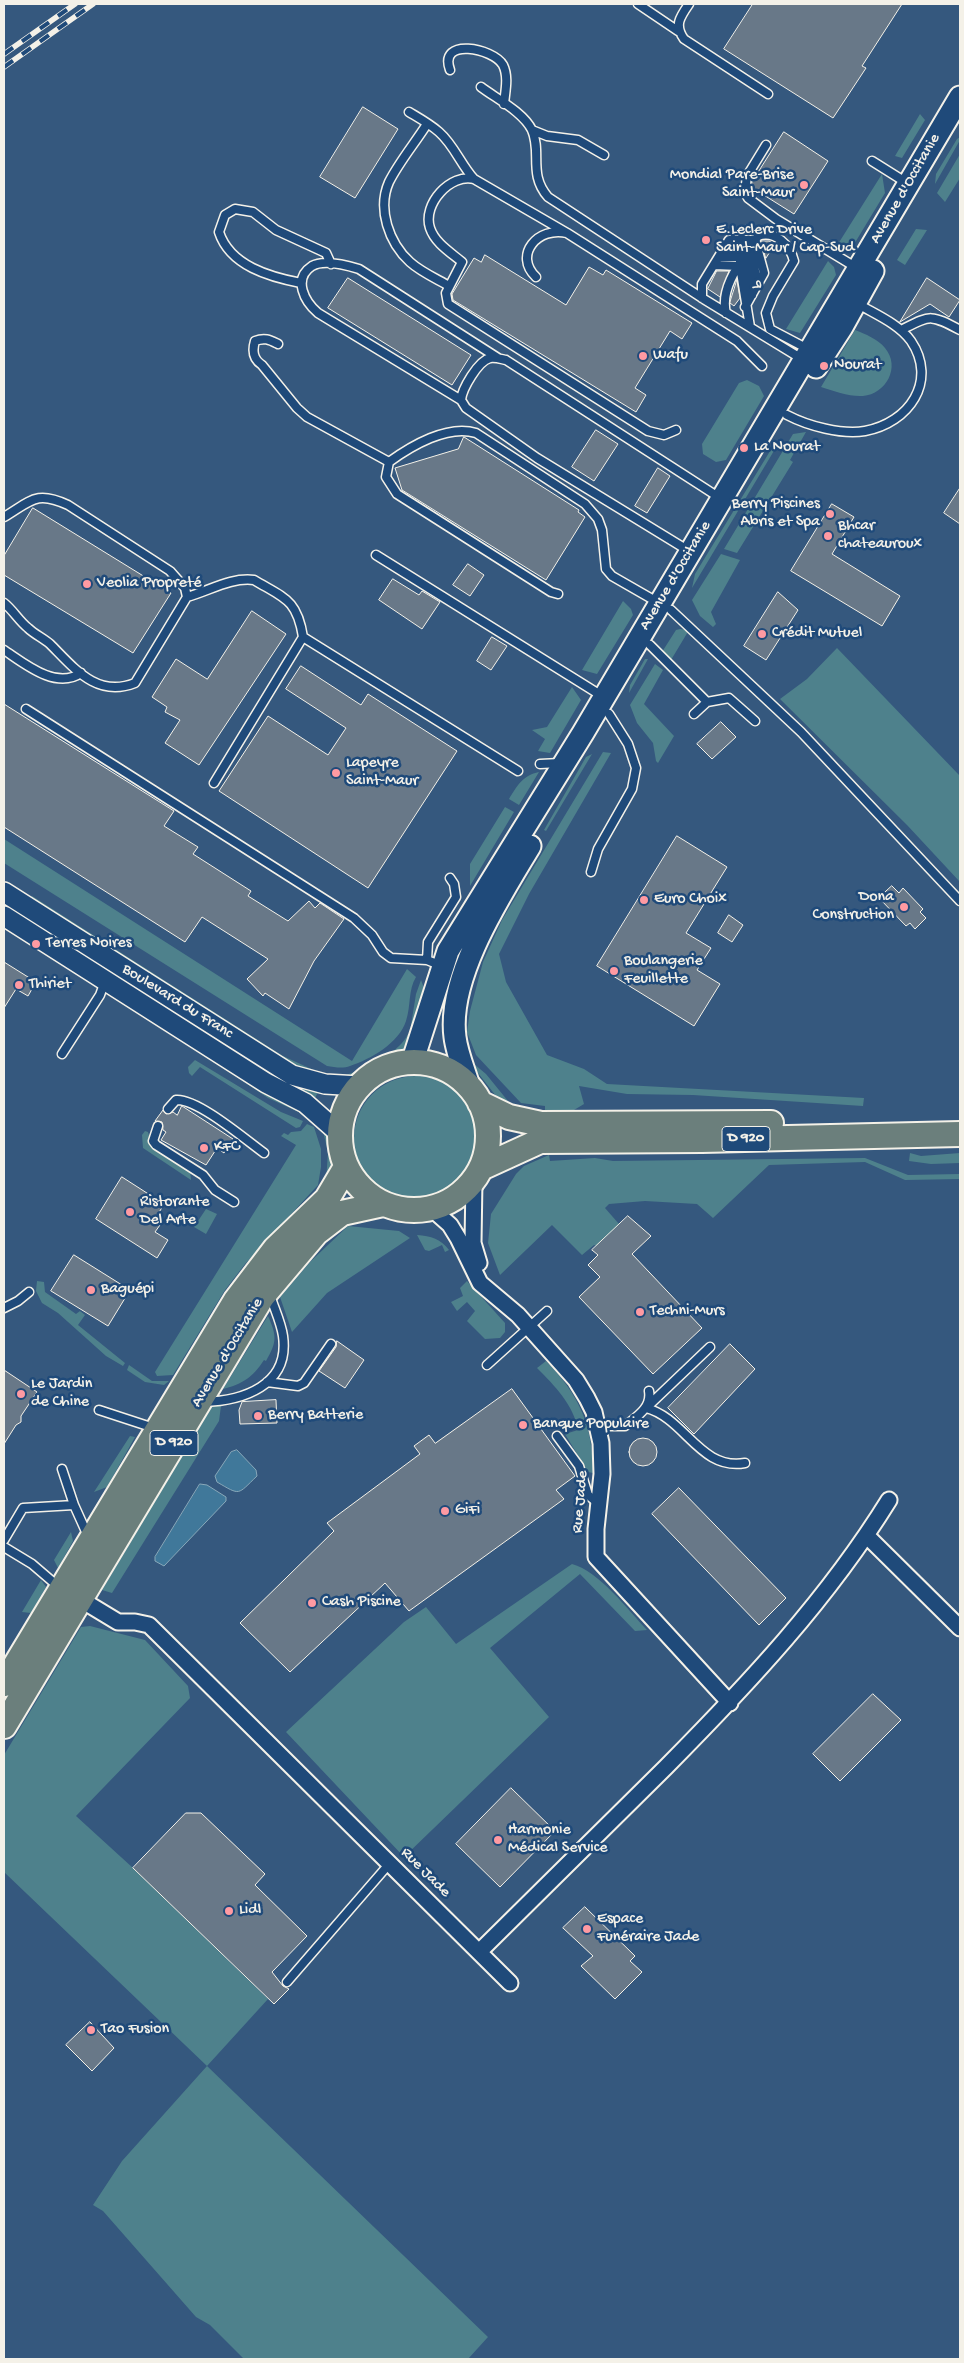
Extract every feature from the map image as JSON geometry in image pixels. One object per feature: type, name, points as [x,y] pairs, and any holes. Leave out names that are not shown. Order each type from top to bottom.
[{"type":"main road","name":"Avenue d'Occitanie","points":[[412,1063],[435,963],[448,951],[565,763],[650,646],[691,552],[960,96]]},
{"type":"main road","name":"Avenue d'Occitanie","points":[[475,1096],[455,1036],[459,995],[470,957],[490,913],[606,705],[856,303],[960,125]]},
{"type":"main road","points":[[412,1063],[442,1068],[454,1074],[475,1096],[485,1116],[488,1135],[478,1174],[455,1198],[432,1208],[406,1210],[383,1204],[362,1190],[346,1167],[339,1133],[344,1112],[359,1086],[373,1075],[386,1068],[412,1063]]},
{"type":"main road","name":"D 920","points":[[475,1096],[509,1117],[540,1124],[960,1122]]},
{"type":"main road","name":"D 920","points":[[478,1174],[540,1141],[712,1140],[960,1134]]},
{"type":"main road","name":"Avenue d'Occitanie","points":[[4,1726],[71,1594],[90,1541],[241,1292],[275,1249],[327,1199],[346,1167]]},
{"type":"main road","name":"Avenue d'Occitanie","points":[[4,1684],[71,1594],[198,1402],[268,1289],[316,1233],[342,1213],[383,1204]]},
{"type":"street","name":"Boulevard du Franc","points":[[4,892],[292,1075],[325,1084],[359,1086]]},
{"type":"street","name":"Boulevard du Franc","points":[[4,916],[266,1083],[305,1103],[339,1133]]},
{"type":"street","name":"Rue Jade","points":[[478,1174],[473,1243],[492,1291]]},
{"type":"street","name":"Rue Jade","points":[[432,1208],[450,1225],[480,1283],[492,1291],[528,1327],[576,1380],[587,1398],[598,1426],[601,1443],[602,1474],[594,1549],[596,1557],[730,1703]]},
{"type":"street","points":[[480,1951],[730,1703],[799,1626],[867,1536],[889,1500]]},
{"type":"street","points":[[867,1536],[960,1628]]},
{"type":"street","name":"Rue Jade","points":[[71,1594],[118,1622],[135,1622],[149,1625],[480,1951],[510,1983]]},
{"type":"lane","points":[[638,4],[678,30],[692,45],[768,94]]},
{"type":"lane","points":[[678,30],[678,21],[689,4]]},
{"type":"lane","points":[[450,70],[449,59],[453,52],[460,48],[477,50],[498,59],[505,74],[504,104]]},
{"type":"lane","points":[[481,87],[525,120],[532,130],[537,178],[541,189],[548,197],[726,313],[807,355]]},
{"type":"lane","points":[[409,112],[439,132],[449,144],[462,166],[474,179],[566,233],[723,332],[747,350],[762,366]]},
{"type":"lane","points":[[427,124],[389,182],[386,194],[385,218],[397,248],[411,263],[449,286]]},
{"type":"lane","points":[[532,130],[548,136],[578,140],[604,155]]},
{"type":"lane","points":[[766,145],[747,176],[745,192],[748,198],[776,218],[859,269]]},
{"type":"lane","points":[[872,161],[908,184]]},
{"type":"lane","points":[[474,179],[459,178],[447,184],[434,201],[430,213],[429,226],[434,236],[462,262],[449,286],[446,299],[448,304],[648,431],[664,435],[676,430]]},
{"type":"lane","points":[[301,283],[253,269],[226,248],[219,232],[224,215],[235,209],[253,212],[276,230],[326,253],[331,264]]},
{"type":"lane","points":[[536,277],[529,270],[528,254],[531,245],[540,235],[549,231],[566,233]]},
{"type":"lane","points":[[726,313],[724,303],[725,292],[755,240],[758,236],[766,233],[786,244],[792,250],[794,261],[773,296],[766,313],[770,329],[807,355]]},
{"type":"lane","points":[[702,298],[702,284],[729,240],[755,240]]},
{"type":"lane","points":[[745,307],[764,273],[755,240]]},
{"type":"lane","points":[[724,249],[750,249]]},
{"type":"lane","points":[[750,249],[758,284]]},
{"type":"lane","points":[[719,257],[745,257]]},
{"type":"lane","points":[[745,257],[752,295]]},
{"type":"lane","points":[[691,552],[537,458],[466,408],[461,400],[318,313],[308,305],[301,283],[312,266],[331,264],[358,269],[498,358],[513,364],[721,499]]},
{"type":"lane","points":[[714,265],[740,266]]},
{"type":"lane","name":"9","points":[[740,266],[745,307],[750,327]]},
{"type":"lane","points":[[787,415],[818,426],[864,431],[884,425],[901,414],[914,402],[921,389],[921,374],[919,359],[911,341],[902,330],[856,303]]},
{"type":"lane","points":[[902,330],[930,317],[938,318],[960,330]]},
{"type":"lane","points":[[278,344],[268,339],[255,341],[254,354],[256,361],[262,365],[296,408],[320,426],[389,462]]},
{"type":"lane","points":[[461,400],[466,384],[483,362],[490,358],[498,358]]},
{"type":"lane","points":[[558,594],[551,592],[396,494],[386,477],[389,462],[423,443],[446,433],[461,430],[476,433],[585,504],[598,519],[602,530],[606,569],[612,576],[666,607],[801,732],[960,901]]},
{"type":"lane","points":[[4,517],[29,500],[38,497],[52,497],[68,505],[170,571],[185,588],[187,598]]},
{"type":"lane","points":[[376,556],[606,705],[628,744],[636,768],[632,789],[598,850],[591,872]]},
{"type":"lane","points":[[4,603],[27,628],[48,642],[81,673],[98,685],[111,688],[123,688],[135,683],[187,598],[213,590],[233,580],[254,580],[295,607],[299,615],[303,637],[214,783]]},
{"type":"lane","points":[[303,637],[518,771]]},
{"type":"lane","points":[[650,646],[707,702]]},
{"type":"lane","points":[[4,650],[44,675],[65,679],[74,678],[81,673]]},
{"type":"lane","points":[[694,714],[707,702],[729,698],[755,721]]},
{"type":"lane","points":[[26,709],[354,918],[372,935],[382,952],[391,958],[435,963],[428,942],[456,897],[454,884],[450,878]]},
{"type":"lane","points":[[540,764],[565,763]]},
{"type":"lane","points":[[62,1054],[100,994],[105,982]]},
{"type":"lane","points":[[168,1109],[176,1100],[189,1102],[228,1126],[264,1153]]},
{"type":"lane","points":[[158,1126],[153,1141],[156,1145],[202,1174],[215,1190],[234,1202]]},
{"type":"lane","points":[[198,1402],[234,1400],[251,1394],[267,1382],[281,1361],[283,1335],[268,1289]]},
{"type":"lane","points":[[4,1308],[18,1301],[29,1292]]},
{"type":"lane","points":[[487,1365],[547,1311]]},
{"type":"lane","points":[[267,1382],[298,1386],[304,1383],[332,1344]]},
{"type":"lane","points":[[598,1426],[625,1426],[710,1347]]},
{"type":"lane","points":[[646,1408],[650,1396],[648,1391]]},
{"type":"lane","points":[[646,1408],[661,1412],[710,1457],[726,1464],[745,1463]]},
{"type":"lane","points":[[99,1410],[158,1429]]},
{"type":"lane","points":[[557,1436],[579,1466],[588,1495],[594,1500],[599,1500]]},
{"type":"lane","points":[[62,1469],[74,1505],[90,1541]]},
{"type":"lane","points":[[4,1540],[23,1508],[74,1505]]},
{"type":"lane","points":[[4,1547],[32,1564],[71,1594]]},
{"type":"lane","points":[[287,1982],[390,1863]]},
{"type":"green space","points":[[920,114],[925,120],[902,158],[895,156]]},
{"type":"green space","points":[[960,137],[960,140],[935,184],[936,174]]},
{"type":"green space","points":[[960,154],[960,178],[945,202],[937,193]]},
{"type":"green space","points":[[882,174],[885,193],[853,246],[838,244]]},
{"type":"green space","points":[[916,229],[927,230],[905,265],[897,260]]},
{"type":"green space","points":[[828,261],[834,267],[836,275],[800,333],[786,329]]},
{"type":"green space","points":[[855,330],[879,342],[890,355],[892,363],[889,378],[884,385],[871,394],[863,396],[847,395],[821,387]]},
{"type":"green space","points":[[747,380],[759,386],[764,396],[726,460],[716,462],[703,454],[702,444],[739,383]]},
{"type":"green space","points":[[806,432],[790,460],[793,462],[737,553],[724,549],[793,434]]},
{"type":"green space","points":[[781,439],[692,588],[695,574],[775,443]]},
{"type":"green space","points":[[721,554],[740,560],[711,612],[716,624],[713,627],[700,616],[692,600]]},
{"type":"green space","points":[[623,601],[631,609],[633,615],[597,674],[582,670]]},
{"type":"green space","points":[[676,630],[689,630],[671,660],[662,652]]},
{"type":"green space","points":[[837,648],[960,776],[960,882],[907,825],[780,699],[807,679]]},
{"type":"green space","points":[[645,659],[648,659],[629,693],[630,685]]},
{"type":"green space","points":[[655,664],[663,670],[644,704],[674,736],[658,763],[653,743],[637,723],[630,705]]},
{"type":"green space","points":[[572,687],[581,700],[550,753],[538,751],[545,739],[532,730],[547,727]]},
{"type":"green space","points":[[603,752],[611,753],[529,894],[499,954],[506,982],[547,1055],[584,1069],[607,1084],[864,1098],[863,1106],[693,1095],[627,1094],[579,1086],[584,1104],[574,1110],[545,1115],[545,1106],[521,1103],[476,1055],[467,1032],[470,1011],[483,962],[502,920]]},
{"type":"green space","points":[[592,754],[546,831],[544,830],[586,757]]},
{"type":"green space","points":[[539,772],[519,805],[509,799],[525,778]]},
{"type":"green space","points":[[505,807],[514,812],[470,886],[470,864]]},
{"type":"green space","points":[[4,839],[352,1061],[407,969],[416,977],[413,982],[406,1021],[391,1043],[367,1059],[347,1067],[327,1066],[4,863]]},
{"type":"green space","points":[[32,896],[283,1056],[320,1073],[297,1069],[29,901]]},
{"type":"green space","points":[[21,909],[319,1090],[313,1102],[17,916]]},
{"type":"green space","points":[[421,980],[426,993],[418,1026],[411,1025],[416,994]]},
{"type":"green space","points":[[408,1034],[414,1036],[402,1052],[393,1059],[360,1075],[340,1079],[386,1056],[399,1046]]},
{"type":"green space","points":[[209,1058],[279,1095],[305,1115],[268,1098]]},
{"type":"green space","points":[[468,1059],[486,1074],[512,1106],[534,1115],[513,1107],[501,1101]]},
{"type":"green space","points":[[195,1060],[281,1112],[303,1121],[300,1127],[296,1128],[200,1067],[192,1076],[189,1073],[188,1067]]},
{"type":"green space","points":[[416,1076],[440,1081],[460,1094],[473,1114],[478,1138],[473,1162],[460,1182],[440,1195],[416,1200],[392,1195],[372,1182],[359,1162],[354,1138],[359,1114],[372,1094],[392,1081]]},
{"type":"green space","points":[[307,1124],[314,1127],[321,1149],[318,1185],[245,1264],[225,1290],[173,1375],[157,1376],[155,1372],[296,1145],[281,1136],[284,1133],[288,1135],[291,1132],[301,1131]]},
{"type":"green space","points":[[322,1127],[333,1143],[334,1149],[333,1175],[326,1182],[328,1152]]},
{"type":"green space","points":[[145,1131],[148,1132],[150,1139],[190,1170],[191,1180],[143,1148],[142,1135]]},
{"type":"green space","points":[[910,1153],[921,1156],[960,1153],[960,1163],[931,1164],[909,1161]]},
{"type":"green space","points":[[549,1155],[550,1161],[595,1158],[613,1161],[865,1158],[908,1175],[960,1174],[960,1179],[905,1180],[865,1162],[769,1165],[713,1218],[697,1204],[645,1201],[609,1204],[605,1208],[619,1224],[597,1246],[594,1245],[582,1255],[552,1225],[500,1275],[488,1243],[491,1214],[516,1174],[524,1166]]},
{"type":"green space","points":[[206,1209],[217,1214],[206,1234],[194,1227]]},
{"type":"green space","points":[[348,1226],[399,1231],[410,1238],[327,1293],[292,1332],[280,1297],[311,1261]]},
{"type":"green space","points":[[417,1235],[435,1239],[443,1243],[449,1250],[445,1252],[442,1245],[429,1251],[425,1250]]},
{"type":"green space","points":[[37,1281],[44,1282],[45,1292],[76,1314],[80,1311],[85,1315],[78,1325],[125,1363],[123,1366],[106,1356],[58,1313],[42,1303],[36,1291]]},
{"type":"green space","points":[[467,1281],[505,1323],[505,1332],[500,1338],[485,1339],[467,1321],[475,1311],[467,1302],[457,1311],[451,1302],[463,1296],[460,1288]]},
{"type":"green space","points":[[268,1316],[273,1329],[274,1344],[266,1361],[264,1360],[247,1379],[223,1389]]},
{"type":"green space","points":[[546,1361],[567,1386],[582,1412],[590,1440],[593,1473],[588,1472],[565,1434],[578,1430],[568,1404],[537,1368]]},
{"type":"green space","points":[[129,1365],[152,1381],[169,1381],[164,1385],[145,1382],[127,1370]]},
{"type":"green space","points":[[211,1406],[221,1406],[219,1421],[112,1593],[102,1590]]},
{"type":"green space","points":[[130,1436],[135,1437],[107,1487],[94,1492]]},
{"type":"green space","points":[[71,1532],[73,1541],[58,1568],[54,1560]]},
{"type":"green space","points":[[572,1564],[592,1574],[603,1583],[647,1630],[635,1631],[580,1574],[490,1648],[549,1717],[404,1857],[286,1732],[404,1622],[426,1607],[456,1644]]},
{"type":"green space","points":[[41,1580],[46,1587],[31,1613],[22,1612]]},
{"type":"green space","points":[[90,1626],[145,1640],[188,1686],[190,1698],[76,1816],[133,1868],[268,1999],[207,2066],[4,1872],[4,1755],[81,1627]]},
{"type":"green space","points":[[207,2066],[488,2337],[468,2359],[244,2359],[210,2325],[196,2317],[103,2211],[93,2205],[122,2161]]},
{"type":"water","points":[[237,1450],[256,1470],[257,1476],[242,1490],[235,1491],[217,1482],[215,1476],[231,1452]]},
{"type":"water","points":[[200,1484],[207,1485],[226,1497],[226,1501],[164,1566],[155,1561],[155,1557]]},
{"type":"building","points":[[753,4],[902,4],[862,66],[866,68],[833,118],[724,49]]},
{"type":"building","points":[[363,107],[398,129],[355,198],[320,177]]},
{"type":"building","points":[[784,132],[828,161],[794,214],[751,187],[752,182]]},
{"type":"building","points":[[746,225],[755,231],[752,234],[740,234]]},
{"type":"building","points":[[761,241],[769,241],[775,244],[766,258]]},
{"type":"building","points":[[485,255],[566,305],[589,267],[603,275],[606,270],[692,323],[682,339],[670,331],[635,388],[646,395],[636,412],[453,300],[452,294],[474,258],[481,262]]},
{"type":"building","points":[[717,271],[729,271],[720,297],[708,289]]},
{"type":"building","points":[[348,278],[471,355],[452,385],[328,308]]},
{"type":"building","points":[[927,278],[960,300],[949,317],[930,304],[900,322]]},
{"type":"building","points":[[737,280],[740,298],[734,306],[730,303]]},
{"type":"building","points":[[596,430],[618,444],[594,481],[572,467]]},
{"type":"building","points":[[464,437],[579,510],[578,512],[585,517],[546,580],[402,490],[395,468],[458,449]]},
{"type":"building","points":[[658,468],[670,476],[647,513],[635,506]]},
{"type":"building","points":[[960,488],[960,524],[944,513]]},
{"type":"building","points":[[832,504],[854,517],[832,554],[900,596],[882,626],[791,571]]},
{"type":"building","name":"Veolia Propreté","points":[[33,508],[171,593],[133,653],[4,575],[4,556]]},
{"type":"building","points":[[468,564],[484,575],[470,596],[453,585]]},
{"type":"building","points":[[393,579],[419,595],[422,591],[440,602],[422,629],[379,600]]},
{"type":"building","points":[[778,592],[798,610],[766,660],[744,646]]},
{"type":"building","points":[[252,611],[286,634],[199,765],[165,743],[180,720],[165,712],[167,707],[152,697],[176,659],[207,679]]},
{"type":"building","points":[[492,637],[507,646],[491,670],[477,661]]},
{"type":"building","name":"Lapeyre Saint-Maur","points":[[301,666],[361,705],[368,694],[457,751],[368,888],[219,791],[268,716],[328,755],[346,728],[286,689]]},
{"type":"building","points":[[4,704],[174,811],[164,826],[198,847],[193,854],[251,891],[248,896],[288,921],[309,901],[315,908],[320,903],[344,919],[314,961],[289,1009],[265,993],[263,996],[247,979],[268,959],[202,917],[185,942],[4,827]]},
{"type":"building","points":[[721,722],[736,737],[712,759],[697,744]]},
{"type":"building","points":[[677,836],[727,867],[686,933],[711,948],[697,970],[720,984],[694,1026],[597,966]]},
{"type":"building","name":"Dona Construction","points":[[892,886],[899,893],[903,888],[923,909],[920,912],[926,918],[915,929],[910,923],[906,926],[879,898]]},
{"type":"building","points":[[729,915],[743,925],[732,942],[718,933]]},
{"type":"building","name":"Thiriet","points":[[4,962],[36,982],[28,996],[16,989],[4,1008]]},
{"type":"building","points":[[182,1106],[233,1139],[224,1153],[217,1148],[206,1165],[161,1140],[166,1132],[163,1130],[162,1122],[155,1121],[163,1110],[166,1114],[173,1112],[177,1115]]},
{"type":"building","name":"Ristorante Del Arte","points":[[122,1177],[164,1204],[154,1221],[160,1225],[155,1232],[168,1240],[157,1258],[96,1219]]},
{"type":"building","name":"Techni-Murs","points":[[628,1216],[651,1236],[632,1254],[702,1328],[653,1374],[579,1297],[600,1277],[588,1265],[598,1255],[592,1250]]},
{"type":"building","name":"Baguépi","points":[[74,1255],[130,1290],[108,1326],[51,1291]]},
{"type":"building","points":[[337,1341],[364,1360],[345,1388],[319,1371],[336,1347]]},
{"type":"building","points":[[730,1344],[755,1369],[694,1434],[668,1408]]},
{"type":"building","points":[[4,1370],[37,1392],[21,1416],[21,1422],[16,1425],[4,1444]]},
{"type":"building","name":"GiFi","points":[[512,1389],[575,1476],[556,1490],[564,1499],[409,1611],[385,1583],[290,1672],[240,1623],[334,1531],[327,1523],[420,1454],[414,1446],[429,1435],[435,1443]]},
{"type":"building","name":"Berry Batterie","points":[[276,1400],[277,1423],[240,1424],[239,1410],[242,1402]]},
{"type":"building","points":[[643,1438],[653,1442],[657,1452],[653,1462],[643,1466],[633,1462],[629,1452],[633,1442]]},
{"type":"building","points":[[679,1488],[786,1598],[759,1625],[652,1514]]},
{"type":"building","points":[[873,1694],[901,1720],[840,1781],[813,1754]]},
{"type":"building","points":[[511,1788],[555,1831],[500,1887],[456,1844]]},
{"type":"building","name":"Lidl","points":[[186,1813],[201,1813],[265,1874],[255,1885],[307,1936],[272,1972],[283,1986],[289,1989],[274,2004],[133,1868]]},
{"type":"building","points":[[585,1907],[635,1956],[630,1961],[642,1972],[615,1999],[581,1966],[593,1956],[563,1928]]},
{"type":"building","points":[[90,2022],[114,2048],[92,2071],[66,2045]]},
{"type":"railway","points":[[4,54],[75,4]]},
{"type":"railway","points":[[4,67],[93,4]]},
{"type":"place","name":"Mondial Pare-Brise Saint-Maur","points":[[804,185]]},
{"type":"place","name":"E.Leclerc Drive Saint-Maur / Cap-Sud","points":[[706,240]]},
{"type":"place","name":"Wafu","points":[[643,356]]},
{"type":"place","name":"Nourat","points":[[824,366]]},
{"type":"place","name":"La Nourat","points":[[744,448]]},
{"type":"place","name":"Berry Piscines Abris et Spa","points":[[830,514]]},
{"type":"place","name":"Bhcar chateauroux","points":[[828,536]]},
{"type":"place","name":"Veolia Propreté","points":[[87,584]]},
{"type":"place","name":"Crédit Mutuel","points":[[762,634]]},
{"type":"place","name":"Lapeyre Saint-Maur","points":[[336,773]]},
{"type":"place","name":"Euro Choix","points":[[644,900]]},
{"type":"place","name":"Dona Construction","points":[[904,907]]},
{"type":"place","name":"Terres Noires","points":[[36,944]]},
{"type":"place","name":"Boulangerie Feuillette","points":[[614,971]]},
{"type":"place","name":"Thiriet","points":[[19,985]]},
{"type":"place","name":"KFC","points":[[204,1148]]},
{"type":"place","name":"Ristorante Del Arte","points":[[130,1212]]},
{"type":"place","name":"Baguépi","points":[[91,1290]]},
{"type":"place","name":"Techni-Murs","points":[[640,1312]]},
{"type":"place","name":"Le Jardin de Chine","points":[[21,1394]]},
{"type":"place","name":"Berry Batterie","points":[[258,1416]]},
{"type":"place","name":"Banque Populaire","points":[[523,1425]]},
{"type":"place","name":"GiFi","points":[[445,1511]]},
{"type":"place","name":"Cash Piscine","points":[[312,1603]]},
{"type":"place","name":"Harmonie Médical Service","points":[[498,1840]]},
{"type":"place","name":"Lidl","points":[[229,1911]]},
{"type":"place","name":"Espace Funéraire Jade","points":[[587,1929]]},
{"type":"place","name":"Tao Fusion","points":[[91,2030]]}]
